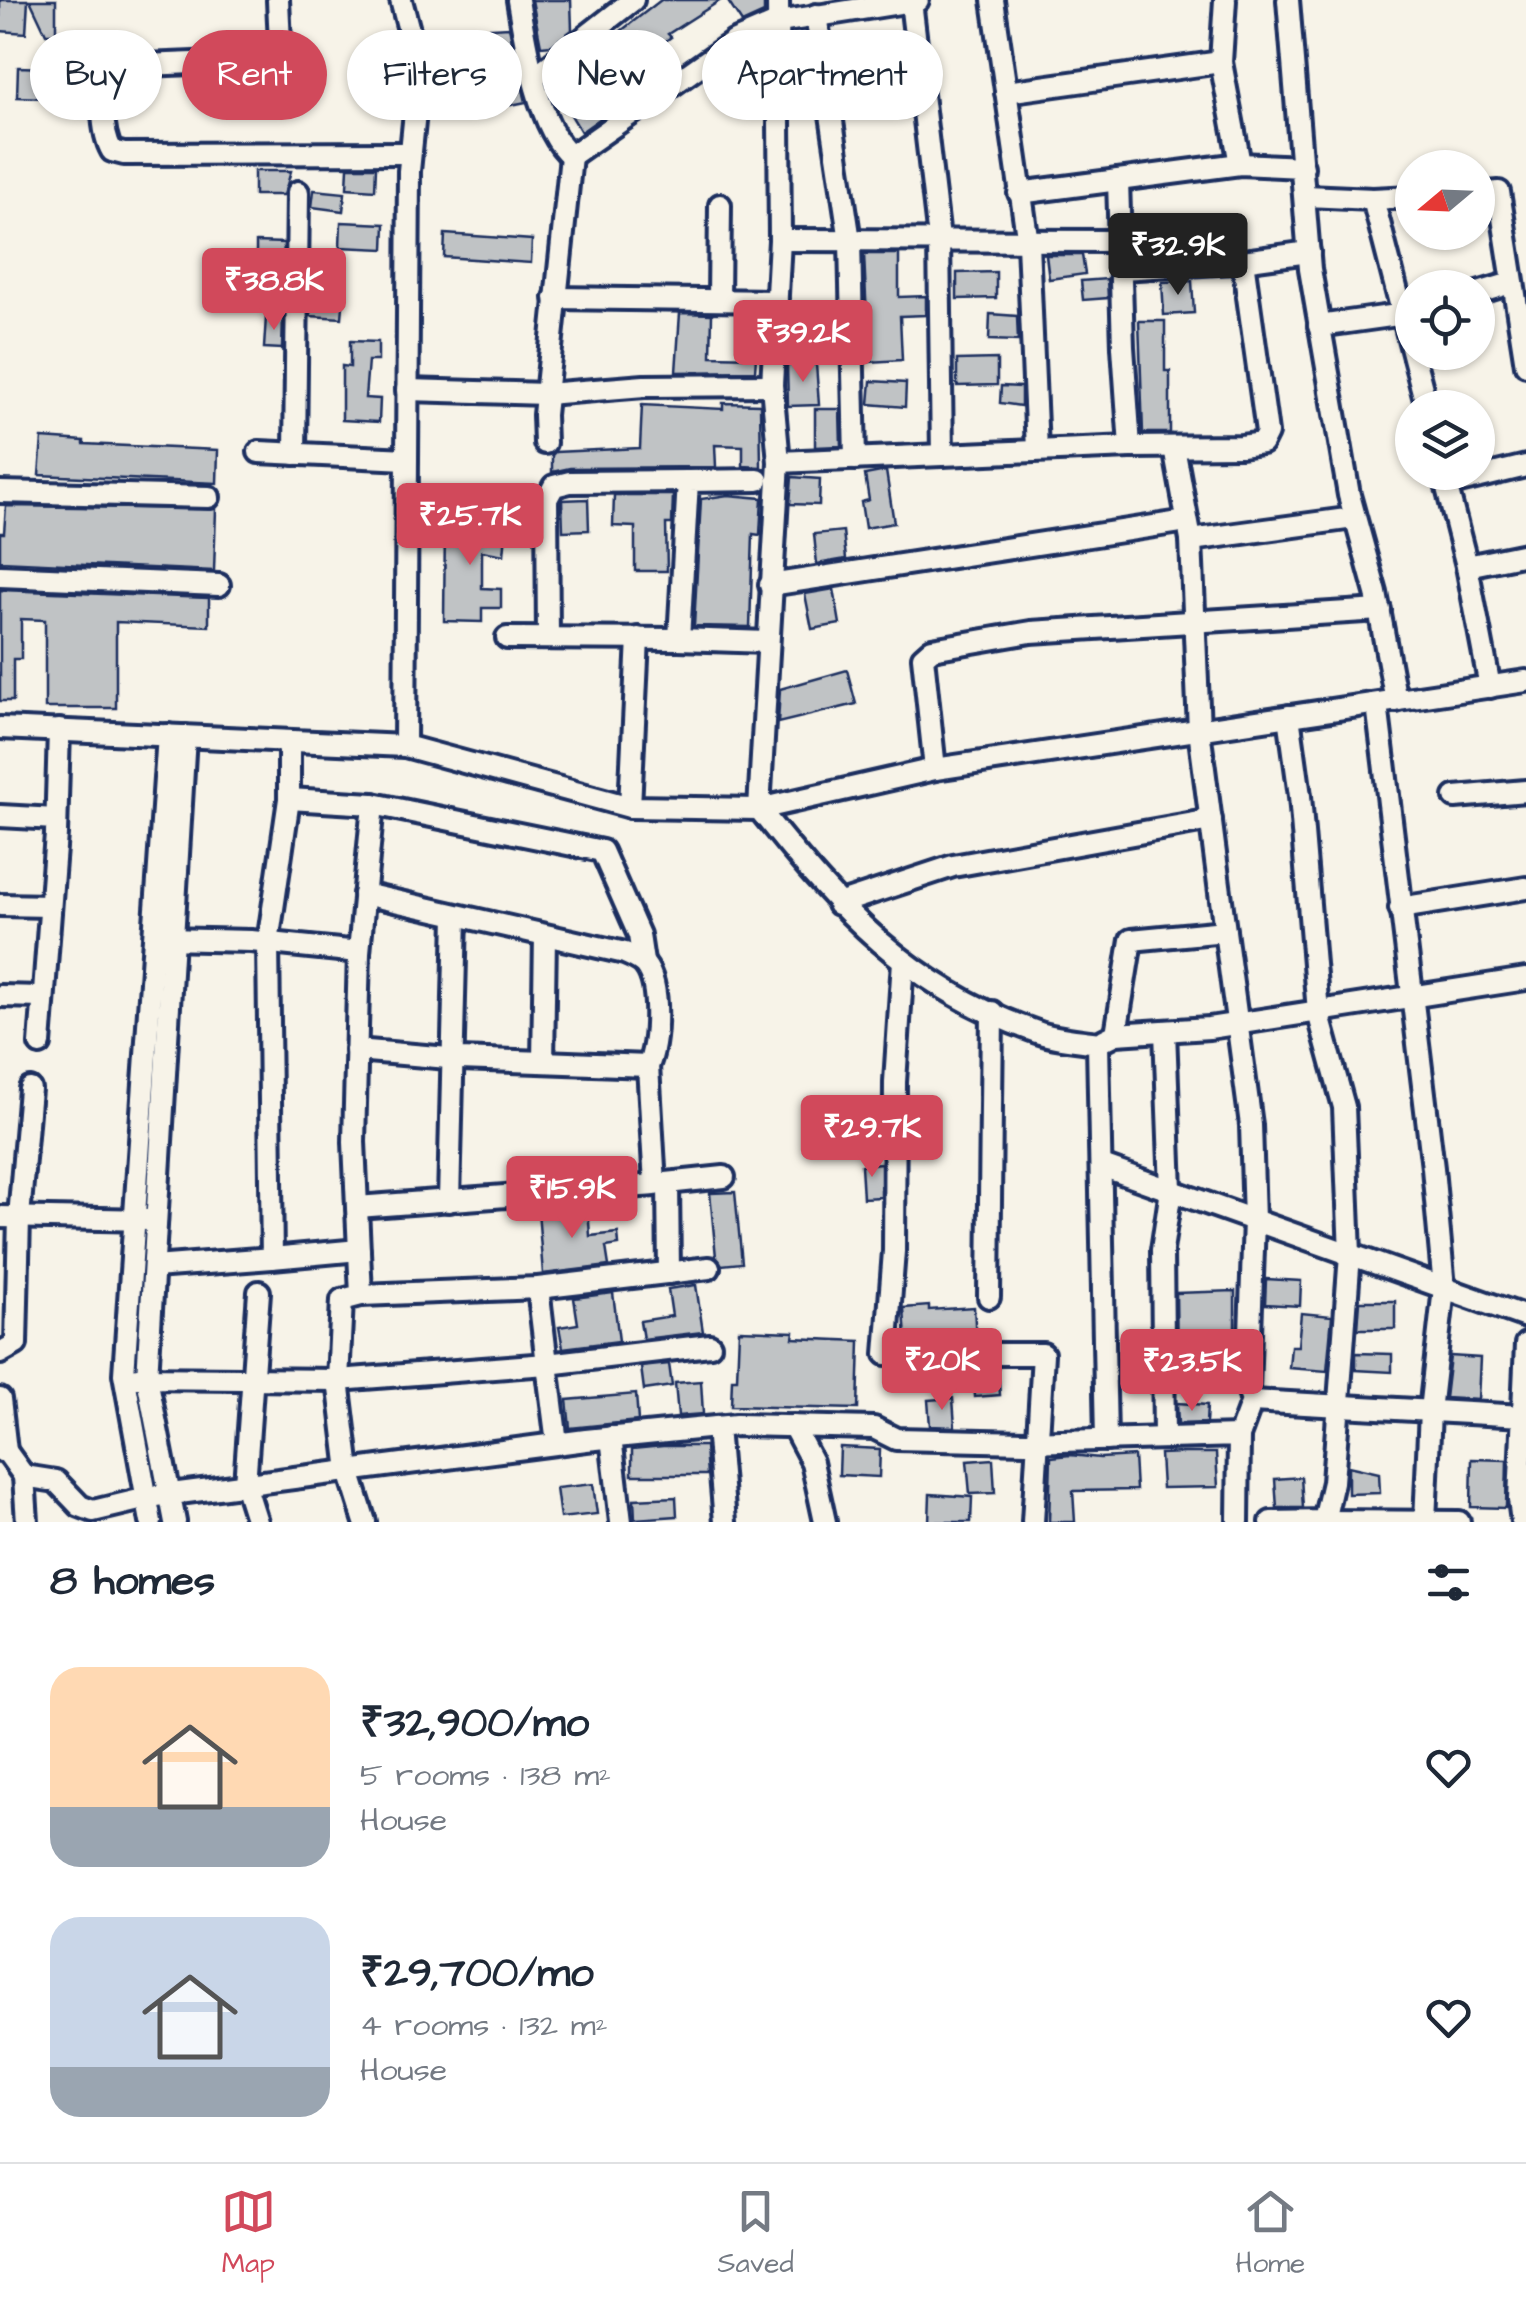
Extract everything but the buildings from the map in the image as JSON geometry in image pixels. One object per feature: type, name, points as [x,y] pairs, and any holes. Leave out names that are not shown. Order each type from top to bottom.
[{"type":"street","points":[[278,0],[280,44],[278,54],[268,60],[120,66],[108,71],[104,102],[106,141],[112,151],[410,152]]},
{"type":"street","points":[[402,0],[416,57],[410,152],[405,746]]},
{"type":"street","points":[[518,0],[534,77],[560,147],[571,156]]},
{"type":"street","points":[[534,77],[633,0]]},
{"type":"street","points":[[778,0],[780,240],[772,385],[780,462],[759,809],[838,904],[903,961],[926,978],[1040,1034],[1107,1039],[1209,1028],[1526,979]]},
{"type":"street","points":[[571,156],[735,41],[779,22],[914,0],[939,239],[942,455]]},
{"type":"street","points":[[992,0],[1028,243],[1037,450]]},
{"type":"street","points":[[1225,0],[1221,62],[1240,164]]},
{"type":"street","points":[[1288,0],[1308,252],[1354,518],[1380,610],[1400,908],[1434,1168],[1444,1288],[1430,1411],[1425,1522]]},
{"type":"street","points":[[816,15],[850,241],[855,458]]},
{"type":"street","points":[[1006,92],[1221,62]]},
{"type":"street","points":[[545,443],[546,394],[571,156]]},
{"type":"street","points":[[1019,193],[1240,164],[1303,167]]},
{"type":"street","points":[[1118,180],[1130,447]]},
{"type":"street","points":[[295,454],[298,192]]},
{"type":"street","points":[[1495,192],[1499,192],[1526,366]]},
{"type":"street","points":[[1306,196],[1395,198]]},
{"type":"street","points":[[1373,200],[1395,274]]},
{"type":"street","points":[[720,205],[720,300]]},
{"type":"street","points":[[780,240],[1120,240]]},
{"type":"street","points":[[1121,269],[1243,261],[1308,252]]},
{"type":"street","points":[[780,462],[1256,445],[1267,434],[1243,261]]},
{"type":"street","points":[[1495,287],[1511,282]]},
{"type":"street","points":[[555,298],[777,302]]},
{"type":"street","points":[[1320,326],[1395,316]]},
{"type":"street","points":[[407,390],[546,394],[644,386],[772,385]]},
{"type":"street","points":[[1174,446],[1189,531],[1200,730],[1218,899],[1251,1125],[1254,1220],[1248,1390],[1252,1402],[1239,1436],[1238,1522]]},
{"type":"street","points":[[259,452],[407,459]]},
{"type":"street","points":[[1495,471],[1526,466]]},
{"type":"street","points":[[548,638],[547,499],[554,486],[570,482],[758,480]]},
{"type":"street","points":[[679,639],[688,481]]},
{"type":"street","points":[[1448,490],[1490,686]]},
{"type":"street","points":[[0,492],[208,497]]},
{"type":"street","points":[[770,585],[1189,531],[1354,518]]},
{"type":"street","points":[[1467,566],[1526,554]]},
{"type":"street","points":[[0,576],[219,585]]},
{"type":"street","points":[[934,769],[923,657],[932,649],[1032,632],[1380,610]]},
{"type":"street","points":[[507,638],[767,642]]},
{"type":"street","points":[[630,807],[638,638]]},
{"type":"street","points":[[0,728],[405,746],[630,807],[759,809],[934,769],[1526,681]]},
{"type":"street","points":[[1289,716],[1300,796],[1318,1012],[1344,1108],[1350,1254],[1333,1482],[1324,1521]]},
{"type":"street","points":[[40,1044],[59,730]]},
{"type":"street","points":[[151,1522],[124,1378],[146,1220],[177,736]]},
{"type":"street","points":[[272,1258],[268,943],[289,799],[289,740]]},
{"type":"street","points":[[1455,797],[1526,791]]},
{"type":"street","points":[[289,799],[373,804],[602,851],[639,934],[643,962],[652,979],[656,1020],[654,1053],[648,1066],[669,1273]]},
{"type":"street","points":[[361,1295],[354,1142],[356,1050],[359,952],[373,804]]},
{"type":"street","points":[[0,816],[56,819]]},
{"type":"street","points":[[838,904],[953,866],[1211,820]]},
{"type":"street","points":[[1400,908],[1526,888]]},
{"type":"street","points":[[364,894],[624,953],[643,962]]},
{"type":"street","points":[[0,905],[50,906]]},
{"type":"street","points":[[449,1201],[456,916]]},
{"type":"street","points":[[1106,1440],[1102,1166],[1107,1039],[1131,940],[1225,931]]},
{"type":"street","points":[[544,1062],[545,936]]},
{"type":"street","points":[[165,939],[359,952]]},
{"type":"street","points":[[903,961],[894,1082],[894,1251],[886,1354],[1043,1354],[1033,1522]]},
{"type":"street","points":[[0,996],[43,997]]},
{"type":"street","points":[[989,1297],[992,1012]]},
{"type":"street","points":[[1164,1438],[1162,1250],[1171,1190],[1165,1030]]},
{"type":"street","points":[[356,1050],[648,1066]]},
{"type":"street","points":[[0,1353],[16,1344],[9,1217],[30,1090]]},
{"type":"street","points":[[1102,1166],[1526,1317]]},
{"type":"street","points":[[357,1207],[724,1177]]},
{"type":"street","points":[[9,1217],[146,1220]]},
{"type":"street","points":[[146,1220],[154,1268],[148,1378],[176,1522]]},
{"type":"street","points":[[154,1268],[359,1250]]},
{"type":"street","points":[[364,1522],[349,1471],[338,1380],[342,1300],[361,1295],[538,1288],[710,1268]]},
{"type":"street","points":[[538,1288],[557,1444]]},
{"type":"street","points":[[257,1522],[245,1484],[259,1292]]},
{"type":"street","points":[[1522,1522],[1519,1499],[1526,1344]]},
{"type":"street","points":[[124,1378],[338,1380],[547,1364],[710,1345]]},
{"type":"street","points":[[0,1399],[3,1451],[24,1476],[27,1522]]},
{"type":"street","points":[[1252,1402],[1523,1416]]},
{"type":"street","points":[[793,1426],[812,1462],[826,1522]]},
{"type":"street","points":[[24,1476],[56,1481],[82,1514],[168,1494],[610,1437],[717,1427],[874,1428],[896,1438],[1036,1442],[1239,1436]]},
{"type":"street","points":[[717,1427],[724,1522]]},
{"type":"street","points":[[610,1437],[621,1522]]},
{"type":"street","points":[[1271,1522],[1459,1522]]}]
